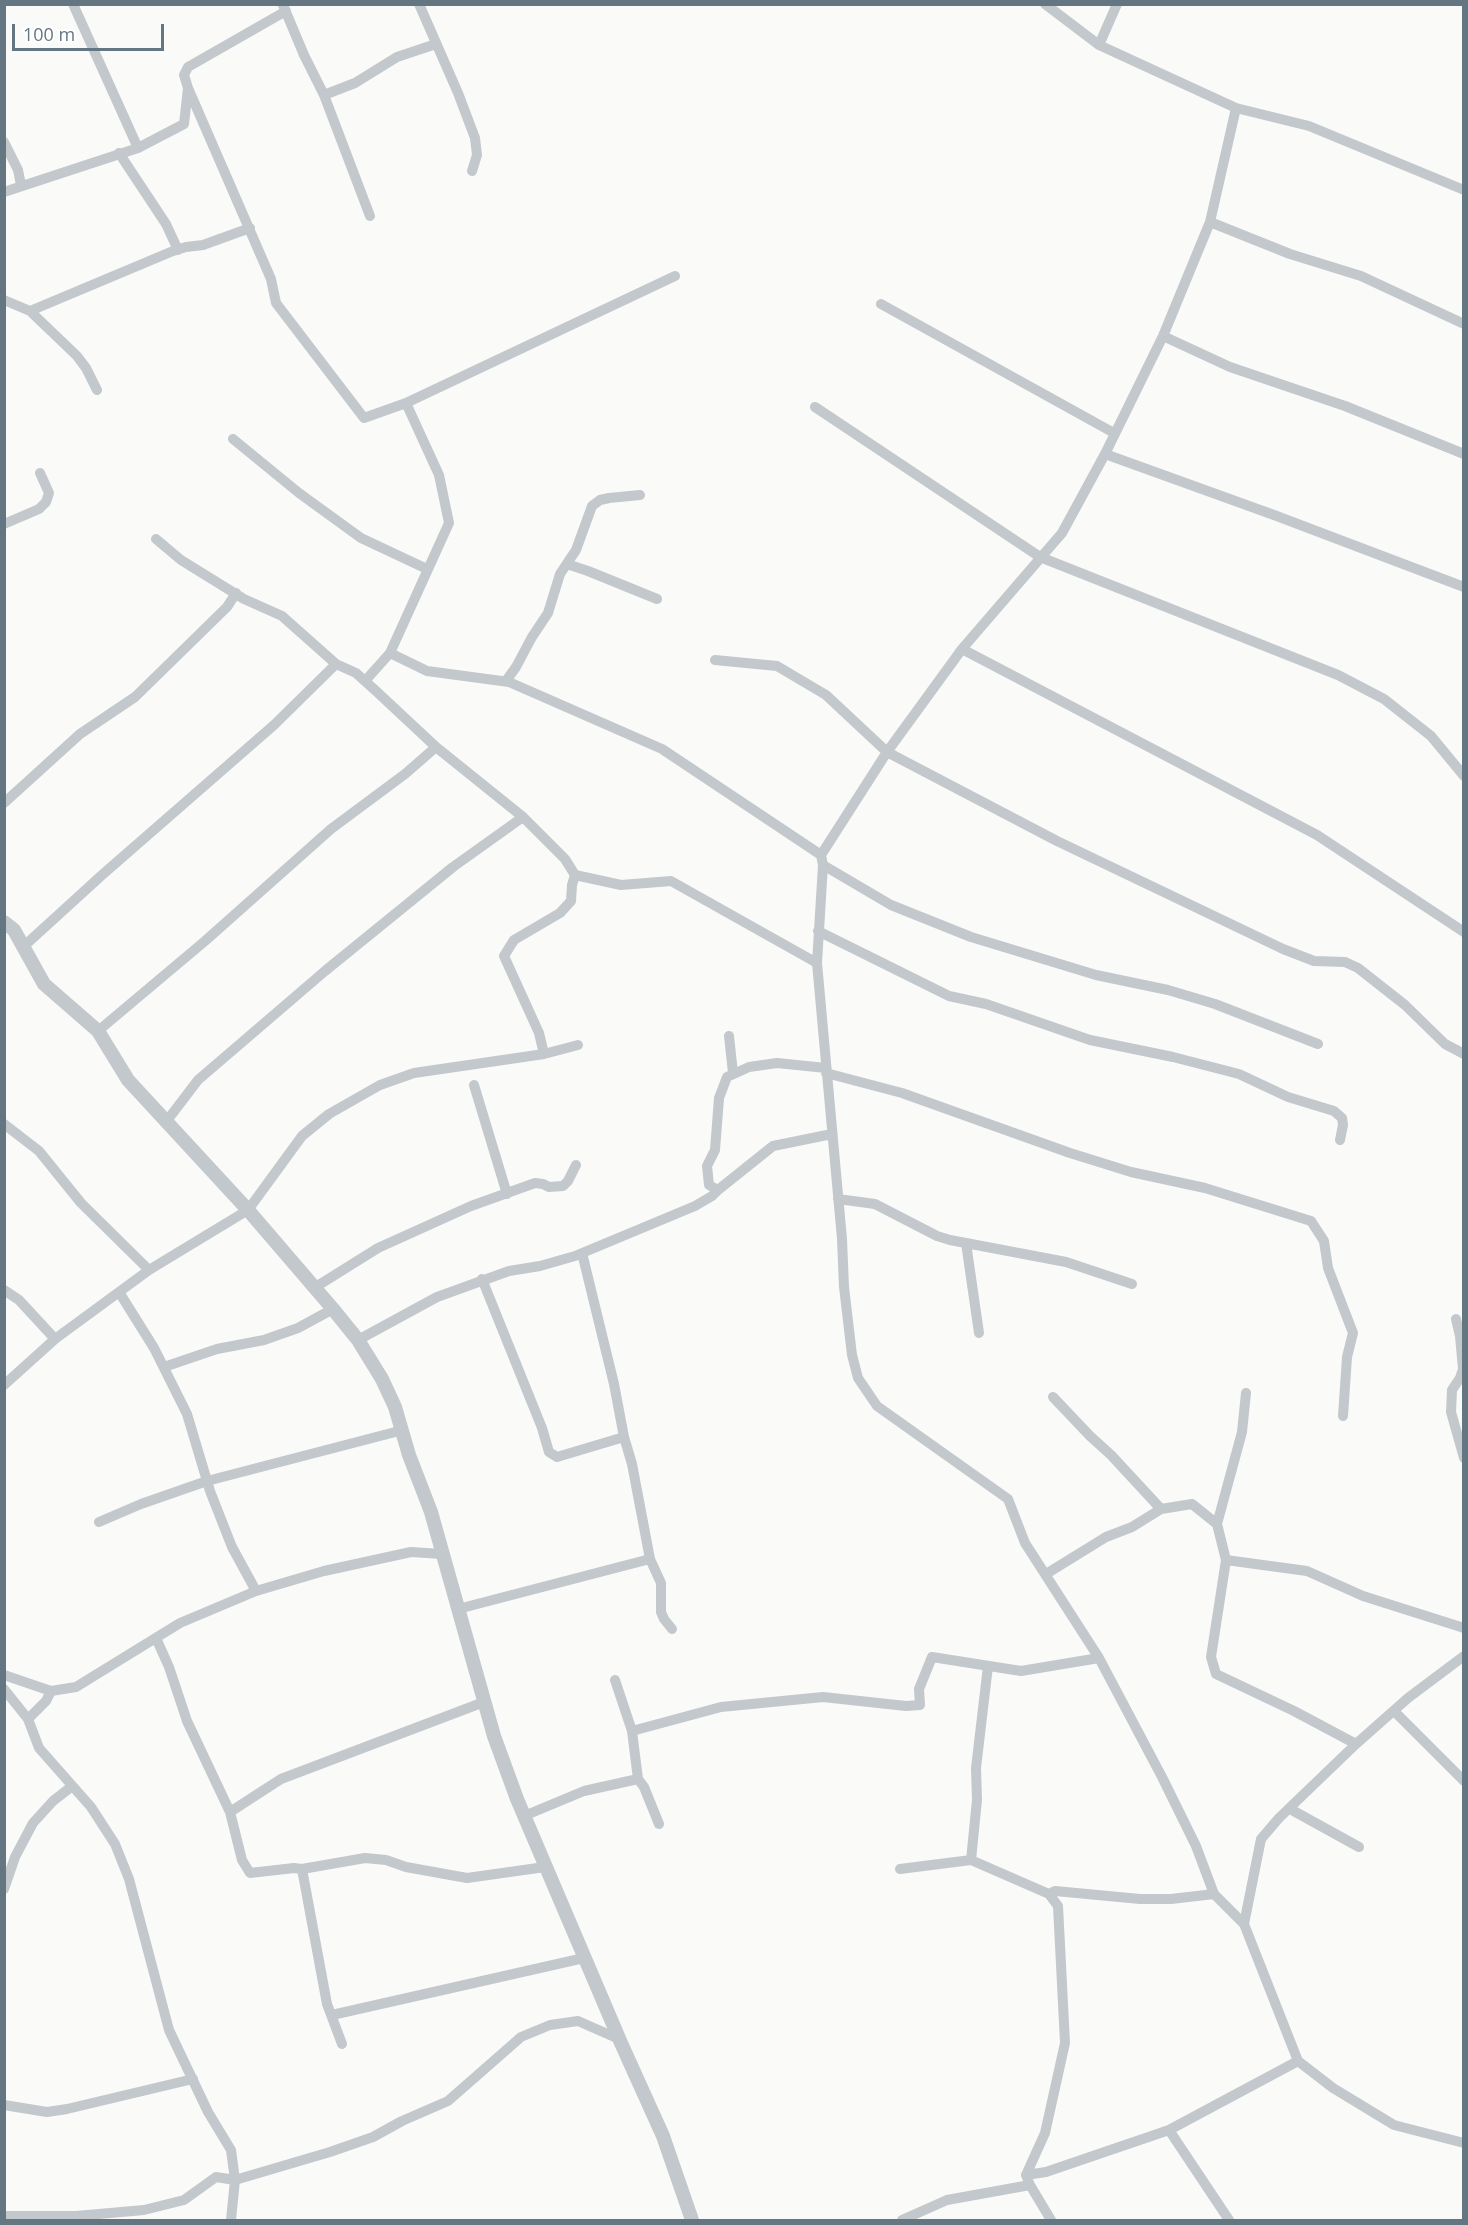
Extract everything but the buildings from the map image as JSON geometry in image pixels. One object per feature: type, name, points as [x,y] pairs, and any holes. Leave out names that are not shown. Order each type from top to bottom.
[{"type":"street","points":[[73,4],[138,148]]},
{"type":"street","points":[[419,4],[475,138],[477,155],[472,171]]},
{"type":"street","points":[[1045,4],[1099,45],[1236,108],[1309,126],[1464,190]]},
{"type":"street","points":[[1099,45],[1117,4]]},
{"type":"street","points":[[370,216],[324,94],[304,55],[285,8],[188,67],[184,75],[188,88],[271,279],[276,303],[364,418],[406,403],[675,276]]},
{"type":"street","points":[[324,94],[355,83],[397,57],[436,44]]},
{"type":"street","points":[[4,192],[138,148],[184,124],[188,88]]},
{"type":"street","points":[[1236,108],[1210,222],[1163,336],[1062,533],[962,649],[887,752],[822,860],[817,963],[844,1287],[852,1355],[858,1378],[877,1406],[1008,1499],[1025,1543],[1099,1658],[1196,1846],[1214,1894],[1244,1924],[1298,2061],[1333,2088],[1394,2125],[1464,2143]]},
{"type":"street","points":[[4,142],[18,170],[21,185]]},
{"type":"street","points":[[119,153],[166,224],[178,250]]},
{"type":"street","points":[[1210,222],[1290,254],[1361,276],[1464,324]]},
{"type":"street","points":[[30,311],[178,250],[203,245],[250,228]]},
{"type":"street","points":[[4,300],[30,311],[82,361],[97,390]]},
{"type":"street","points":[[881,304],[1114,433]]},
{"type":"street","points":[[1163,336],[1230,367],[1345,406],[1464,454]]},
{"type":"street","points":[[365,681],[390,653],[449,523],[439,475],[406,403]]},
{"type":"street","points":[[815,407],[1040,557],[1338,675],[1384,699],[1431,736],[1464,776]]},
{"type":"street","points":[[234,440],[299,493],[362,538],[427,569]]},
{"type":"street","points":[[1104,454],[1464,587]]},
{"type":"street","points":[[4,524],[39,509],[46,502],[49,493],[40,473]]},
{"type":"street","points":[[506,681],[548,613],[560,574],[576,550],[592,506],[609,498],[640,495]]},
{"type":"street","points":[[156,539],[181,560],[236,593],[282,616],[336,664],[356,673],[436,747],[523,817],[565,859],[575,875],[621,885],[671,881],[817,963]]},
{"type":"street","points":[[567,564],[657,599]]},
{"type":"street","points":[[4,803],[80,734],[135,697],[227,607],[236,593]]},
{"type":"street","points":[[962,649],[1317,835],[1464,932]]},
{"type":"street","points":[[390,653],[427,671],[506,681],[662,748],[822,860],[891,905],[971,937],[1096,975],[1168,990],[1215,1004],[1318,1044]]},
{"type":"street","points":[[715,660],[777,666],[826,695],[887,752],[1057,841],[1283,948],[1314,961],[1345,962],[1358,968],[1404,1005],[1445,1044],[1464,1054]]},
{"type":"street","points":[[23,947],[274,725],[336,664]]},
{"type":"street","points":[[98,1031],[205,941],[331,829],[405,774],[436,747]]},
{"type":"street","points":[[165,1122],[198,1080],[325,970],[453,867],[523,817]]},
{"type":"street","points":[[544,1053],[538,1033],[504,956],[514,940],[560,913],[571,901],[575,875]]},
{"type":"street","points":[[4,922],[14,930],[44,984],[98,1031],[128,1080],[248,1210],[333,1309],[358,1340],[382,1379],[403,1430],[409,1455],[431,1512],[494,1736],[545,1868],[663,2136],[692,2220]]},
{"type":"street","points":[[818,931],[949,996],[986,1004],[1090,1040],[1173,1057],[1239,1074],[1288,1097],[1334,1111],[1342,1118],[1340,1140]]},
{"type":"street","points":[[729,1036],[733,1073]]},
{"type":"street","points":[[4,1385],[55,1339],[149,1270],[248,1210],[302,1136],[329,1114],[380,1085],[414,1073],[544,1053],[578,1045]]},
{"type":"street","points":[[718,1190],[709,1185],[707,1166],[715,1150],[722,1086],[727,1077],[733,1073],[749,1067],[777,1063],[826,1071],[921,1100],[1060,1150],[1131,1172],[1205,1188],[1311,1221],[1324,1241],[1328,1268],[1353,1333],[1347,1357],[1343,1416]]},
{"type":"street","points":[[474,1085],[507,1194]]},
{"type":"street","points":[[4,1124],[39,1151],[81,1203],[149,1270]]},
{"type":"street","points":[[358,1340],[437,1297],[482,1279],[509,1270],[540,1266],[582,1253],[695,1206],[712,1196],[773,1146],[832,1134]]},
{"type":"street","points":[[314,1288],[378,1248],[471,1206],[535,1184],[549,1187],[563,1186],[576,1165]]},
{"type":"street","points":[[838,1199],[875,1204],[937,1236],[1066,1262],[1132,1284]]},
{"type":"street","points":[[966,1243],[979,1334]]},
{"type":"street","points":[[582,1253],[632,1464],[650,1559],[661,1583],[661,1612],[672,1629]]},
{"type":"street","points":[[482,1279],[542,1428],[549,1452],[557,1457],[624,1437]]},
{"type":"street","points":[[4,1290],[19,1300],[55,1339]]},
{"type":"street","points":[[119,1292],[164,1367],[187,1414],[207,1481],[232,1547],[256,1591]]},
{"type":"street","points":[[164,1367],[217,1349],[264,1340],[298,1328],[333,1309]]},
{"type":"street","points":[[1456,1318],[1462,1345],[1463,1369],[1452,1390],[1451,1412],[1464,1458]]},
{"type":"street","points":[[1246,1393],[1242,1432],[1216,1524],[1226,1560],[1211,1657],[1216,1674],[1294,1710],[1356,1744]]},
{"type":"street","points":[[1053,1397],[1090,1436],[1112,1455],[1161,1509]]},
{"type":"street","points":[[99,1522],[141,1504],[207,1481],[403,1430]]},
{"type":"street","points":[[1046,1574],[1106,1537],[1132,1527],[1161,1509],[1192,1504],[1216,1524]]},
{"type":"street","points":[[4,1676],[51,1691],[76,1687],[180,1623],[256,1591],[324,1571],[411,1552],[442,1554]]},
{"type":"street","points":[[458,1609],[650,1559]]},
{"type":"street","points":[[1226,1560],[1307,1571],[1363,1596],[1464,1628]]},
{"type":"street","points":[[156,1638],[169,1667],[187,1722],[230,1812],[242,1860],[250,1873],[302,1869],[365,1858],[386,1860],[406,1867],[467,1878],[545,1868]]},
{"type":"street","points":[[1244,1924],[1261,1839],[1356,1744],[1464,1656]]},
{"type":"street","points":[[632,1731],[722,1707],[823,1696],[906,1706],[920,1705],[919,1689],[932,1657],[1021,1671],[1099,1658]]},
{"type":"street","points":[[971,1860],[977,1800],[976,1768],[988,1666]]},
{"type":"street","points":[[615,1680],[632,1731],[638,1779],[644,1787],[659,1824]]},
{"type":"street","points":[[4,1689],[28,1719],[39,1748],[91,1807],[115,1844],[129,1879],[164,2019],[208,2112],[231,2150],[235,2180],[231,2220]]},
{"type":"street","points":[[28,1719],[46,1701],[51,1691]]},
{"type":"street","points":[[230,1812],[281,1779],[484,1702]]},
{"type":"street","points":[[1394,1711],[1464,1781]]},
{"type":"street","points":[[524,1816],[584,1791],[638,1779]]},
{"type":"street","points":[[4,1889],[15,1857],[33,1823],[71,1787]]},
{"type":"street","points":[[1290,1809],[1359,1846]]},
{"type":"street","points":[[900,1869],[971,1860],[1049,1894],[1058,1905],[1065,2043],[1045,2133],[1028,2180],[1051,2220]]},
{"type":"street","points":[[302,1869],[327,2004],[342,2044]]},
{"type":"street","points":[[1049,1894],[1055,1891],[1160,1899],[1214,1894]]},
{"type":"street","points":[[332,2015],[584,1958]]},
{"type":"street","points":[[4,2216],[144,2215],[184,2200],[216,2177],[235,2180],[373,2137],[402,2121],[448,2101],[521,2037],[550,2025],[578,2021],[619,2039]]},
{"type":"street","points":[[902,2220],[947,2200],[1028,2180],[1169,2130],[1298,2061]]},
{"type":"street","points":[[4,2106],[47,2112],[193,2079]]},
{"type":"street","points":[[1169,2130],[1229,2220]]}]
